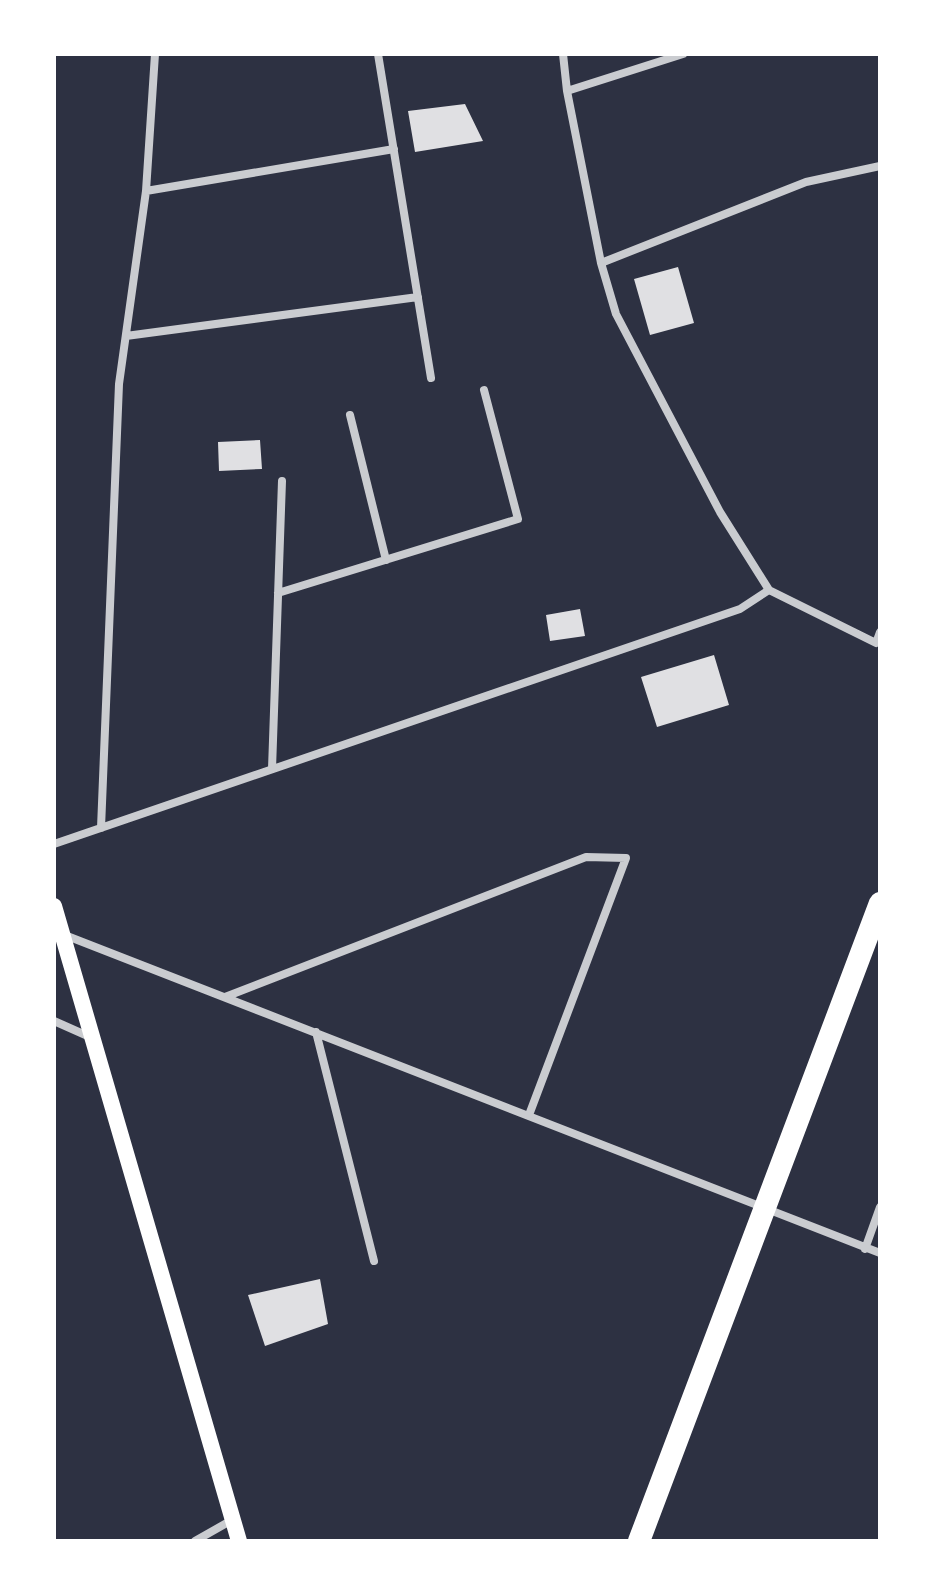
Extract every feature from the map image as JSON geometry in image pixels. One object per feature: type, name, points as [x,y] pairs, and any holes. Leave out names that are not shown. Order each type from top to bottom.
[{"type":"highway","points":[[639,1541],[880,903]]},
{"type":"main road","points":[[54,906],[239,1541]]},
{"type":"street","points":[[101,828],[119,384],[146,191],[155,54]]},
{"type":"street","points":[[378,54],[431,378]]},
{"type":"street","points":[[563,54],[567,91],[601,263],[616,314],[720,512],[769,590],[878,644],[880,632]]},
{"type":"street","points":[[567,91],[683,54]]},
{"type":"street","points":[[146,191],[394,149]]},
{"type":"street","points":[[601,263],[806,182],[880,166]]},
{"type":"street","points":[[126,336],[418,297]]},
{"type":"street","points":[[278,593],[518,519],[484,390]]},
{"type":"street","points":[[350,415],[386,560]]},
{"type":"street","points":[[272,769],[282,481]]},
{"type":"street","points":[[54,844],[740,609],[769,590]]},
{"type":"street","points":[[225,997],[586,857],[626,858],[529,1115]]},
{"type":"street","points":[[62,934],[880,1253]]},
{"type":"street","points":[[54,1021],[93,1038]]},
{"type":"street","points":[[316,1032],[374,1261]]},
{"type":"street","points":[[865,1249],[880,1207]]},
{"type":"street","points":[[195,1541],[233,1520]]},
{"type":"building","points":[[465,104],[483,141],[415,152],[408,111]]},
{"type":"building","points":[[678,267],[694,323],[650,335],[634,279]]},
{"type":"building","points":[[260,440],[262,469],[219,471],[218,442]]},
{"type":"building","points":[[580,609],[585,636],[550,641],[546,615]]},
{"type":"building","points":[[714,655],[729,705],[657,727],[641,677]]},
{"type":"building","points":[[320,1279],[328,1324],[265,1346],[248,1295]]}]
